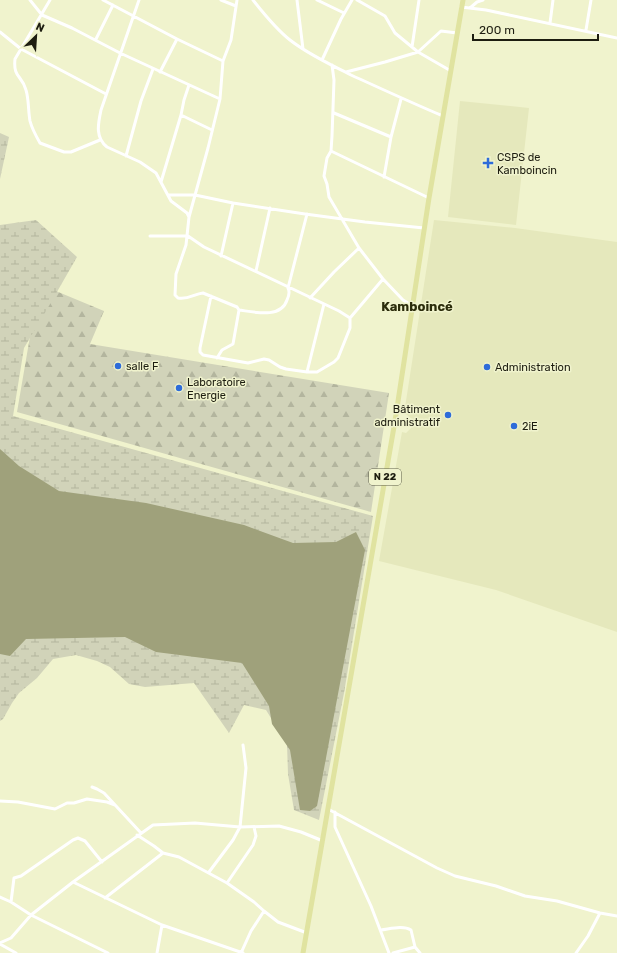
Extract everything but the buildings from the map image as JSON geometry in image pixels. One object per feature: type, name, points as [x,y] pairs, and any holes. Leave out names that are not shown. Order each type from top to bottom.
[{"type":"main road","name":"N 22","points":[[303,953],[395,421],[428,198],[463,0]]},
{"type":"street","points":[[30,0],[42,15],[96,39],[120,53],[153,69],[220,99]]},
{"type":"street","points":[[50,0],[15,59],[14,68],[16,74],[26,88],[30,120],[40,144],[64,152],[71,152],[100,140]]},
{"type":"street","points":[[103,0],[223,61]]},
{"type":"street","points":[[139,0],[106,94],[99,119],[98,135],[100,140],[107,147],[156,173],[173,204],[187,213],[189,217]]},
{"type":"street","points":[[221,0],[236,6]]},
{"type":"street","points":[[237,0],[231,40],[223,61],[220,99],[189,217],[188,236],[176,274],[175,295],[182,299],[191,298],[201,293],[237,307],[239,310],[266,313],[278,311],[286,304],[289,297],[288,288],[307,214]]},
{"type":"street","points":[[253,0],[278,29],[303,49],[401,99],[443,116]]},
{"type":"street","points":[[297,0],[303,49]]},
{"type":"street","points":[[317,0],[344,13]]},
{"type":"street","points":[[322,60],[344,13],[352,0]]},
{"type":"street","points":[[357,0],[385,16],[395,32],[412,48],[451,71]]},
{"type":"street","points":[[412,48],[418,0]]},
{"type":"street","points":[[470,8],[477,2],[483,0]]},
{"type":"street","points":[[550,23],[553,0]]},
{"type":"street","points":[[586,30],[591,0]]},
{"type":"street","points":[[96,39],[113,6]]},
{"type":"street","points":[[461,7],[486,10],[586,30],[617,38]]},
{"type":"street","points":[[346,72],[418,52],[438,32],[445,31],[457,34]]},
{"type":"street","points":[[0,32],[21,49],[106,94]]},
{"type":"street","points":[[160,72],[178,39]]},
{"type":"street","points":[[332,65],[334,80],[334,113],[331,151],[327,158],[324,176],[329,197],[359,248],[383,280],[403,300],[413,306]]},
{"type":"street","points":[[126,156],[141,101],[153,69]]},
{"type":"street","points":[[161,182],[189,85]]},
{"type":"street","points":[[384,177],[391,137],[401,99]]},
{"type":"street","points":[[334,113],[391,137]]},
{"type":"street","points":[[181,115],[212,130]]},
{"type":"street","points":[[331,151],[428,198]]},
{"type":"street","points":[[169,195],[195,195],[233,203],[307,214],[424,228]]},
{"type":"street","points":[[221,256],[233,203]]},
{"type":"street","points":[[256,271],[270,208]]},
{"type":"street","points":[[150,236],[188,236],[221,256],[256,271],[288,288],[339,311],[350,318]]},
{"type":"street","points":[[310,298],[359,248]]},
{"type":"street","points":[[211,296],[200,348],[200,352],[203,355],[248,363],[264,359],[270,360],[286,369],[317,372],[338,358],[350,328],[350,318],[383,280]]},
{"type":"street","points":[[307,372],[324,304]]},
{"type":"street","points":[[217,358],[222,350],[231,345],[234,341],[239,310]]},
{"type":"street","points":[[209,872],[233,840],[240,827],[246,768],[243,745]]},
{"type":"street","points":[[92,788],[100,790],[115,805],[139,834],[163,853],[179,858],[209,872],[254,902],[278,922],[307,933]]},
{"type":"street","points":[[0,801],[18,802],[55,809],[67,803],[74,803],[87,799],[107,802],[115,805]]},
{"type":"street","points":[[328,809],[437,868],[455,876],[496,886],[525,896],[557,901],[600,913],[617,916]]},
{"type":"street","points":[[335,812],[335,827],[371,906],[389,953]]},
{"type":"street","points":[[0,944],[11,938],[31,915],[73,882],[155,824],[195,824],[240,827],[279,826],[301,832],[323,841]]},
{"type":"street","points":[[227,883],[253,845],[256,836],[254,827]]},
{"type":"street","points":[[11,902],[14,878],[21,876],[78,838],[86,841],[102,862]]},
{"type":"street","points":[[106,898],[163,853]]},
{"type":"street","points":[[73,882],[162,925],[242,953],[251,931],[264,911]]},
{"type":"street","points":[[0,897],[31,915],[108,953]]},
{"type":"street","points":[[576,953],[588,936],[600,913]]},
{"type":"street","points":[[157,953],[162,925]]},
{"type":"street","points":[[381,930],[404,927],[408,928],[415,947],[420,953]]},
{"type":"street","points":[[0,944],[16,953]]},
{"type":"street","points":[[392,953],[415,947]]},
{"type":"shaded area","name":"CSPS de Kamboincin","points":[[460,101],[529,108],[516,225],[448,217]]},
{"type":"shaded area","name":"2iE","points":[[434,220],[515,228],[617,242],[617,632],[496,590],[379,561],[402,432],[406,433],[411,428],[412,419],[404,414]]},
{"type":"shaded area","points":[[0,449],[19,466],[59,491],[146,503],[244,525],[293,543],[336,542],[356,532],[365,550],[317,806],[310,811],[300,810],[290,750],[272,724],[269,706],[242,663],[156,652],[125,637],[26,639],[10,656],[0,654]]},
{"type":"green space","points":[[0,133],[9,137],[0,179]]},
{"type":"green space","points":[[36,220],[77,257],[24,348],[13,416],[373,516],[344,693],[319,820],[294,810],[288,774],[287,744],[266,710],[244,705],[229,733],[194,683],[145,687],[129,684],[110,667],[97,661],[76,655],[53,659],[37,678],[19,693],[3,719],[0,721],[0,225]]},
{"type":"green space","points":[[39,284],[104,311],[90,344],[389,393],[371,512],[17,412]]},
{"type":"place","name":"CSPS de Kamboincin","points":[[488,163]]},
{"type":"place","name":"salle F","points":[[118,366]]},
{"type":"place","name":"Administration","points":[[487,367]]},
{"type":"place","name":"Laboratoire Energie","points":[[179,388]]},
{"type":"place","name":"Bâtiment administratif","points":[[448,415]]},
{"type":"place","name":"2iE","points":[[514,426]]},
{"type":"district","name":"Kamboincé","points":[[417,306]]}]
